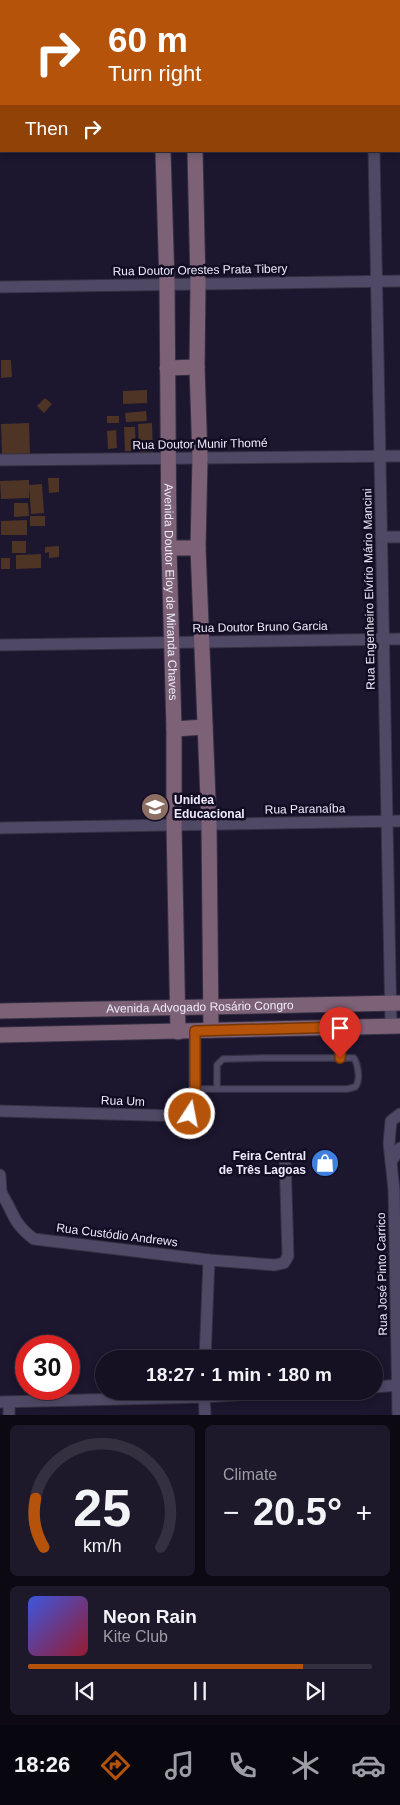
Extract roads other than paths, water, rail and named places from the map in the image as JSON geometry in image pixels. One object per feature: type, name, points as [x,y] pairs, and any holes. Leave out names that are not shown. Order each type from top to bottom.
[{"type":"street","name":"Avenida Doutor Eloy de Miranda Chaves","points":[[163,152],[167,284],[169,548],[174,729],[178,1032]]},
{"type":"street","points":[[195,152],[198,284],[196,367],[200,458],[198,548],[209,824],[211,1030]]},
{"type":"street","name":"Rua Engenheiro Elvírio Mário Mancini","points":[[374,152],[387,821],[395,1026]]},
{"type":"street","name":"Rua Doutor Orestes Prata Tibery","points":[[0,287],[400,281]]},
{"type":"street","points":[[167,368],[196,367]]},
{"type":"street","name":"Rua Doutor Munir Thomé","points":[[0,460],[400,456]]},
{"type":"street","points":[[381,537],[400,537]]},
{"type":"street","points":[[169,548],[198,548]]},
{"type":"street","name":"Rua Doutor Bruno Garcia","points":[[0,645],[400,639]]},
{"type":"street","points":[[174,729],[205,727]]},
{"type":"street","name":"Rua Paranaíba","points":[[0,828],[400,821]]},
{"type":"street","name":"Avenida Advogado Rosário Congro","points":[[0,1011],[395,1003]]},
{"type":"street","points":[[300,1028],[301,1005]]},
{"type":"street","points":[[92,1032],[93,1010]]},
{"type":"street","name":"Avenida Advogado Rosário Congro","points":[[0,1035],[395,1026]]},
{"type":"street","name":"Rua Um","points":[[0,1111],[182,1116],[190,1114],[195,1110],[195,1031]]},
{"type":"street","name":"Rua José Pinto Carrico","points":[[398,1415],[399,1385],[394,1190],[389,1128],[391,1121],[400,1114]]},
{"type":"street","points":[[391,1162],[400,1148]]},
{"type":"street","name":"Rua Custódio Andrews","points":[[0,1192],[16,1223],[34,1239],[209,1260],[275,1265],[284,1263],[288,1256],[285,1156]]},
{"type":"street","points":[[0,1175],[0,1192]]},
{"type":"street","points":[[205,1350],[209,1260]]},
{"type":"street","points":[[383,1386],[399,1385]]},
{"type":"street","points":[[9,1415],[4,1402],[95,1398]]},
{"type":"street","points":[[204,1400],[204,1415]]},
{"type":"lane","points":[[340,1058],[342,1027]]},
{"type":"lane","points":[[195,1089],[286,1090],[347,1089],[355,1087],[359,1081],[354,1058],[223,1059],[217,1065],[216,1089]]},
{"type":"place","name":"Unidea Educacional","points":[[155,807]]},
{"type":"place","name":"Feira Central de Três Lagoas","points":[[325,1163]]}]
